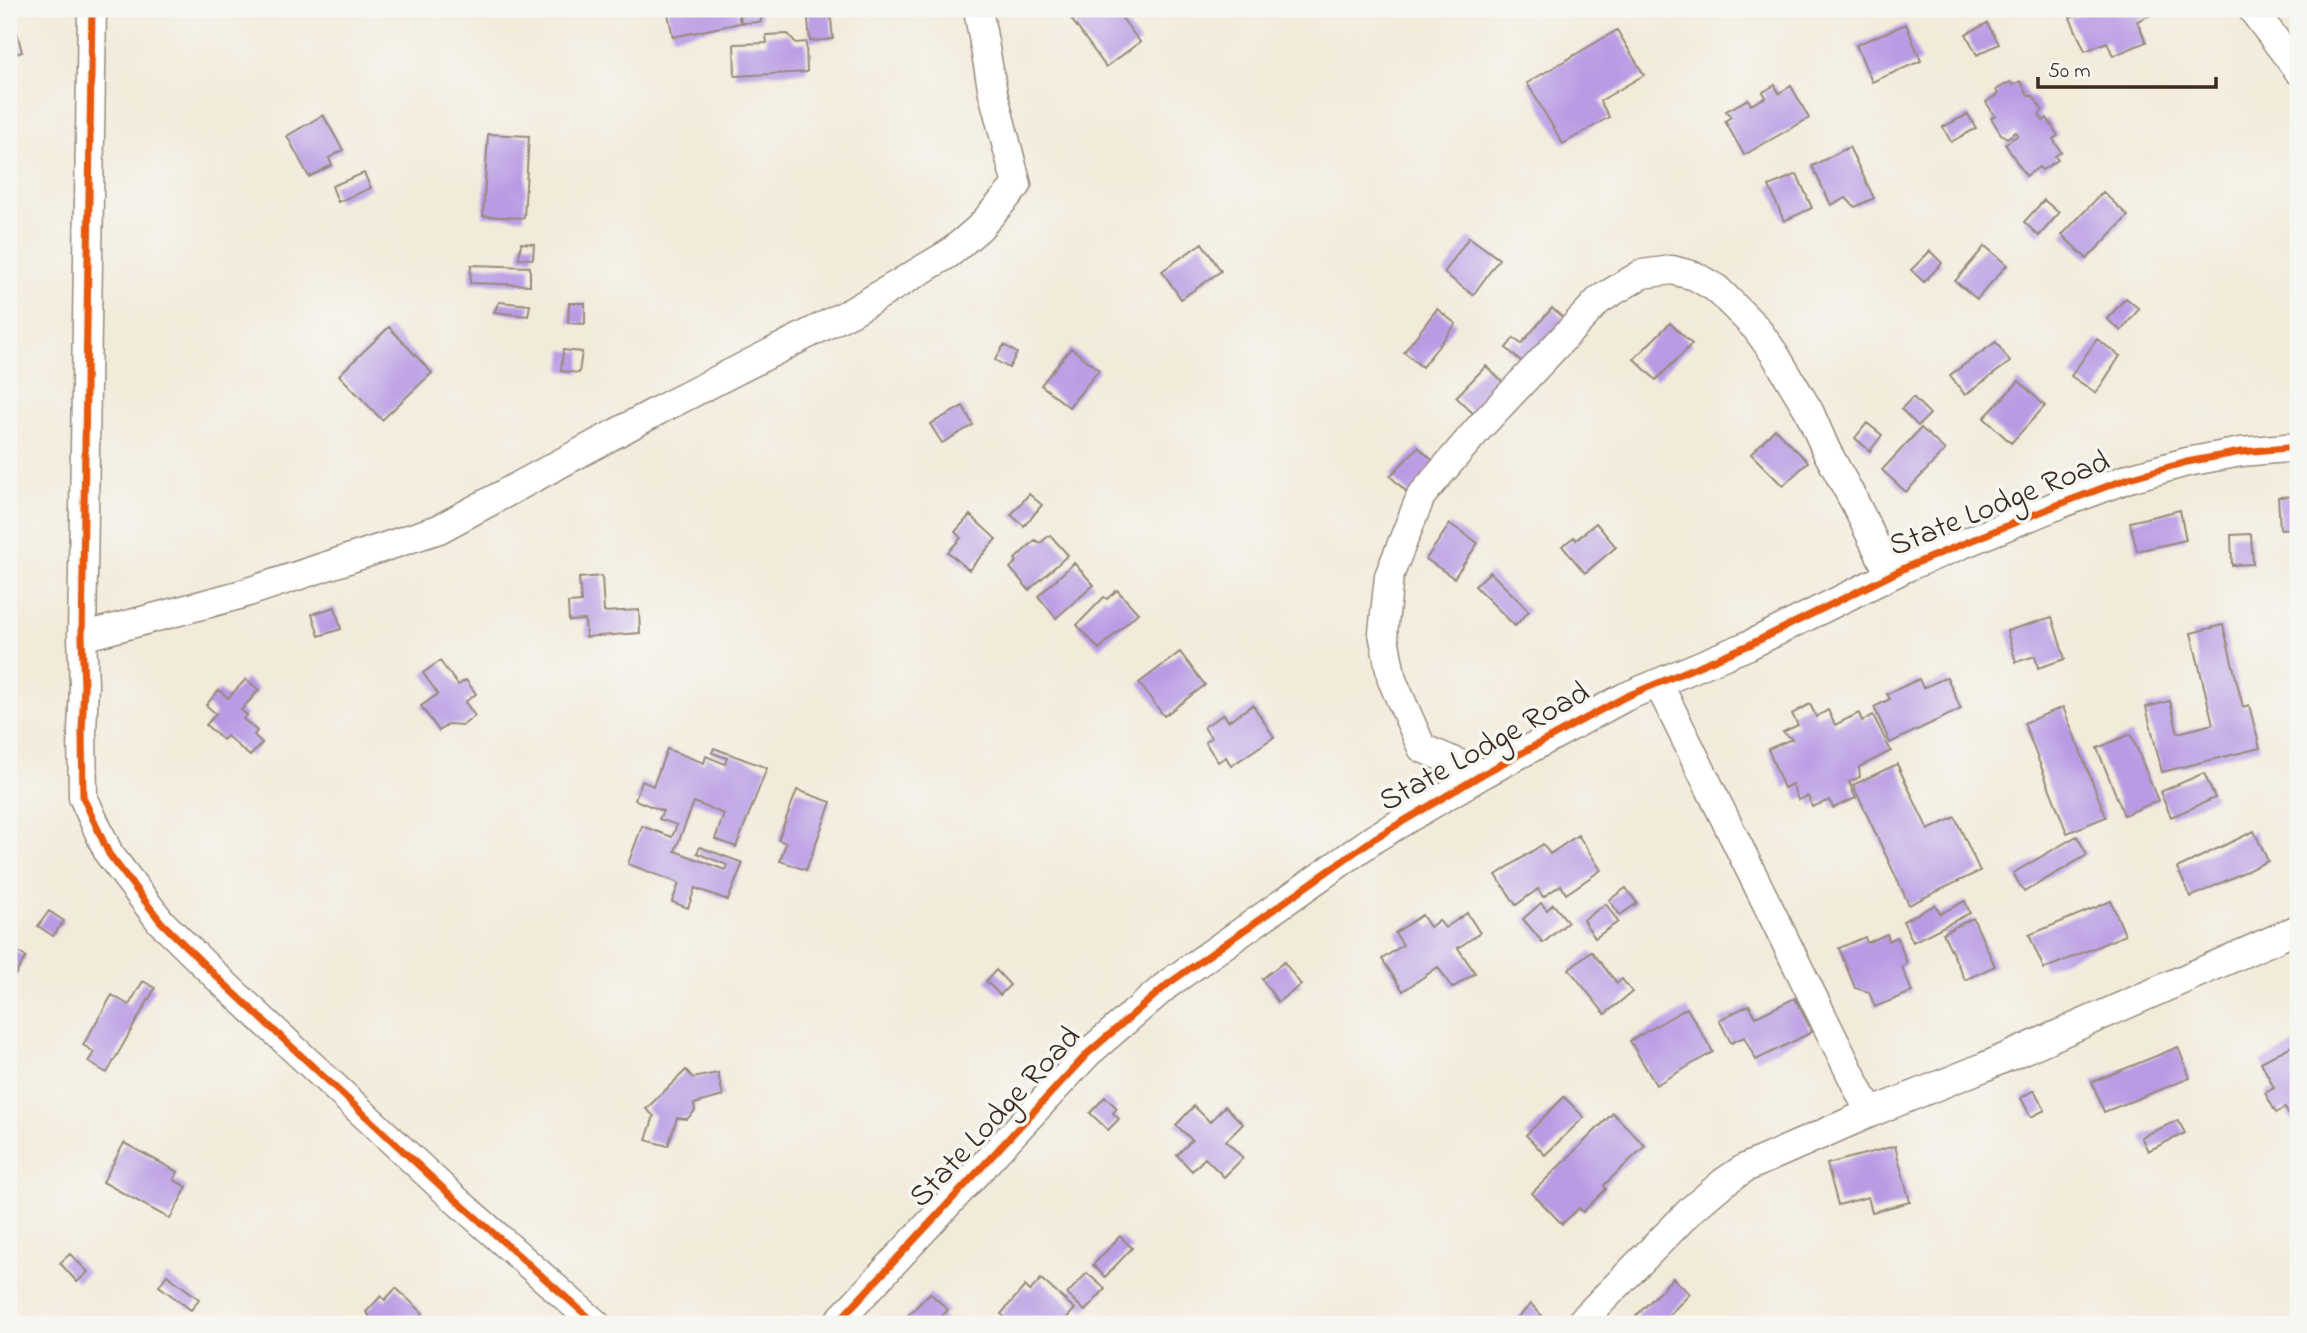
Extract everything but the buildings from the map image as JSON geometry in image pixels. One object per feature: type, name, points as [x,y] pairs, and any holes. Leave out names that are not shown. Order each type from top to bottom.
[{"type":"street","points":[[92,9],[82,637],[85,685],[82,732],[83,797],[109,854],[161,922],[446,1191],[596,1324]]},
{"type":"street","points":[[82,637],[239,595],[439,529],[659,410],[853,311],[950,253],[979,228],[1017,186],[993,93],[978,9]]},
{"type":"street","points":[[2252,9],[2298,70]]},
{"type":"street","points":[[1483,774],[1422,748],[1392,680],[1383,632],[1389,576],[1421,496],[1479,428],[1599,300],[1642,274],[1672,270],[1695,276],[1717,289],[1756,328],[1809,411],[1890,575]]},
{"type":"street","name":"State Lodge Road","points":[[836,1324],[1088,1053],[1168,984],[1375,838],[1483,774],[1625,697],[1749,645],[1890,575],[2017,521],[2129,478],[2187,462],[2241,452],[2298,447]]},
{"type":"street","points":[[1658,683],[1870,1113]]},
{"type":"street","points":[[1579,1324],[1691,1210],[1745,1168],[1984,1067],[2298,929]]},
{"type":"cycle path","points":[[92,9],[82,637],[83,797],[109,854],[161,922],[446,1191],[596,1324]]},
{"type":"cycle path","points":[[836,1324],[1088,1053],[1168,984],[1375,838],[1483,774],[1625,697],[1749,645],[1909,566],[2129,478],[2187,462],[2241,452],[2298,447]]}]
